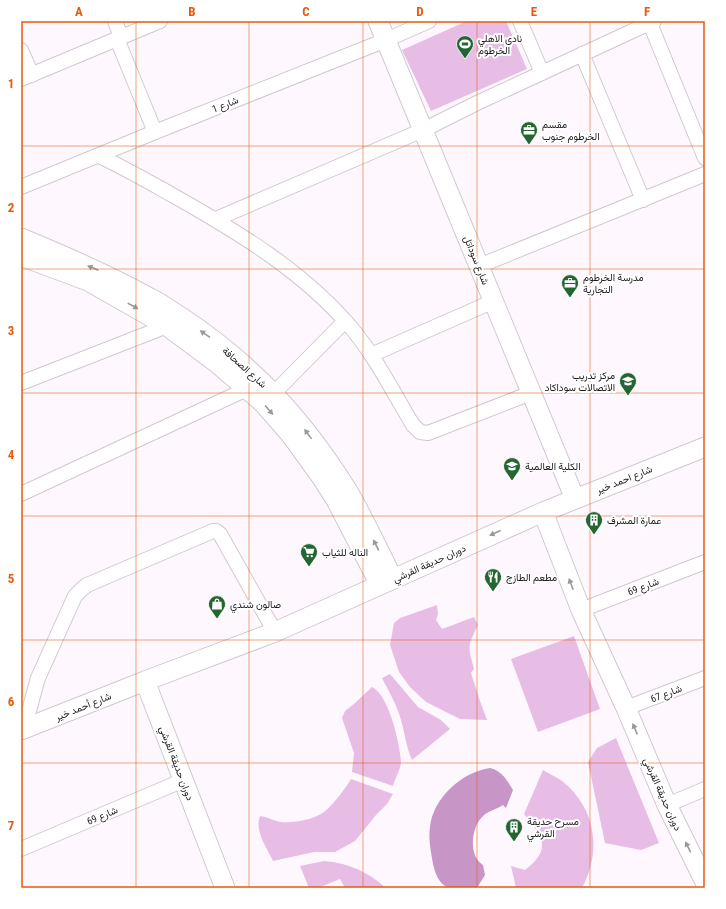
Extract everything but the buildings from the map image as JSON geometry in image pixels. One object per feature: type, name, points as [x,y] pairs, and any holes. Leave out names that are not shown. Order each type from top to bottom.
[{"type":"main road","name":"شارع سوداتل","points":[[378,21],[575,499]]},
{"type":"main road","name":"شارع الصحافة","points":[[21,238],[98,270],[152,298],[210,336],[245,365],[274,393],[305,430],[334,470],[360,514],[387,582]]},
{"type":"main road","name":"شارع الصحافة","points":[[21,256],[88,281],[167,326],[217,363],[263,403],[291,435],[322,478],[387,582]]},
{"type":"main road","name":"شارع احمد خير","points":[[543,512],[705,447]]},
{"type":"main road","name":"دوران حديقة القرشي","points":[[223,887],[184,780],[145,681],[275,632],[543,512],[581,610],[626,708],[667,805],[705,882]]},
{"type":"main road","name":"شارع أحمد خير","points":[[23,730],[145,681]]},
{"type":"street","points":[[115,21],[119,38],[155,132]]},
{"type":"street","points":[[21,50],[26,77],[160,21]]},
{"type":"street","name":"شارع 1","points":[[21,187],[386,40],[429,21]]},
{"type":"street","points":[[520,21],[542,73]]},
{"type":"street","points":[[216,219],[423,130],[477,103],[651,22],[705,158]]},
{"type":"street","points":[[582,54],[643,200]]},
{"type":"street","points":[[99,156],[128,169],[216,219],[293,272],[345,321],[371,355],[418,431],[424,433],[531,393]]},
{"type":"street","points":[[479,266],[705,174]]},
{"type":"street","points":[[371,355],[494,301]]},
{"type":"street","points":[[274,393],[345,321]]},
{"type":"street","points":[[21,383],[167,326]]},
{"type":"street","points":[[21,494],[247,389]]},
{"type":"street","points":[[23,730],[38,678],[75,596],[87,585],[213,531],[220,534],[275,632]]},
{"type":"street","name":"شارع 69","points":[[581,610],[705,562]]},
{"type":"street","name":"شارع 67","points":[[626,708],[705,678]]},
{"type":"street","name":"شارع 69","points":[[21,849],[184,780]]},
{"type":"street","points":[[667,805],[705,789]]},
{"type":"shaded area","name":"نادي الاهلي الخرطوم","points":[[467,21],[506,21],[527,69],[431,111],[402,50]]},
{"type":"shaded area","points":[[437,605],[438,614],[436,620],[442,629],[474,617],[478,625],[470,643],[470,651],[474,669],[471,673],[487,720],[460,719],[426,702],[410,687],[399,672],[390,645],[394,623],[400,618]]},
{"type":"shaded area","points":[[574,636],[600,709],[538,732],[511,659]]},
{"type":"shaded area","points":[[390,674],[418,707],[441,720],[450,729],[412,760],[399,714],[382,678]]},
{"type":"shaded area","points":[[372,687],[384,700],[396,732],[401,765],[393,786],[352,772],[354,753],[342,718],[345,711]]},
{"type":"shaded area","points":[[616,738],[659,843],[641,850],[605,843],[588,762],[597,748]]},
{"type":"shaded area","points":[[490,768],[498,771],[506,779],[513,790],[506,808],[503,805],[487,813],[479,821],[476,827],[473,848],[478,861],[483,865],[485,875],[477,888],[457,889],[447,887],[439,880],[433,864],[429,836],[432,816],[443,797],[451,788],[469,775],[480,770]]},
{"type":"shaded area","points":[[543,770],[560,780],[573,792],[589,817],[593,845],[592,859],[582,888],[516,888],[511,866],[525,870],[534,862],[542,849],[540,836],[524,814]]},
{"type":"shaded area","points":[[351,779],[393,794],[387,804],[355,841],[335,852],[314,852],[273,861],[260,833],[260,816],[286,822],[302,821],[317,816],[333,803]]},
{"type":"shaded area","points":[[324,861],[342,864],[358,869],[372,877],[386,888],[345,888],[340,879],[318,888],[309,888],[300,866]]},
{"type":"place","name":"نادي الاهلي الخرطوم","points":[[465,59]]},
{"type":"place","name":"مقسم الخرطوم جنوب","points":[[529,145]]},
{"type":"place","name":"مدرسة الخرطوم التجارية","points":[[570,298]]},
{"type":"place","name":"مركز تدريب الاتصالات سوداكاد","points":[[628,396]]},
{"type":"place","name":"الكلية العالمية","points":[[512,481]]},
{"type":"place","name":"عمارة المشرف","points":[[594,535]]},
{"type":"place","name":"الناله للثياب","points":[[309,567]]},
{"type":"place","name":"مطعم الطازج","points":[[493,592]]},
{"type":"place","name":"صالون شندي","points":[[217,619]]},
{"type":"place","name":"مسرح حديقة القرشي","points":[[514,842]]}]
